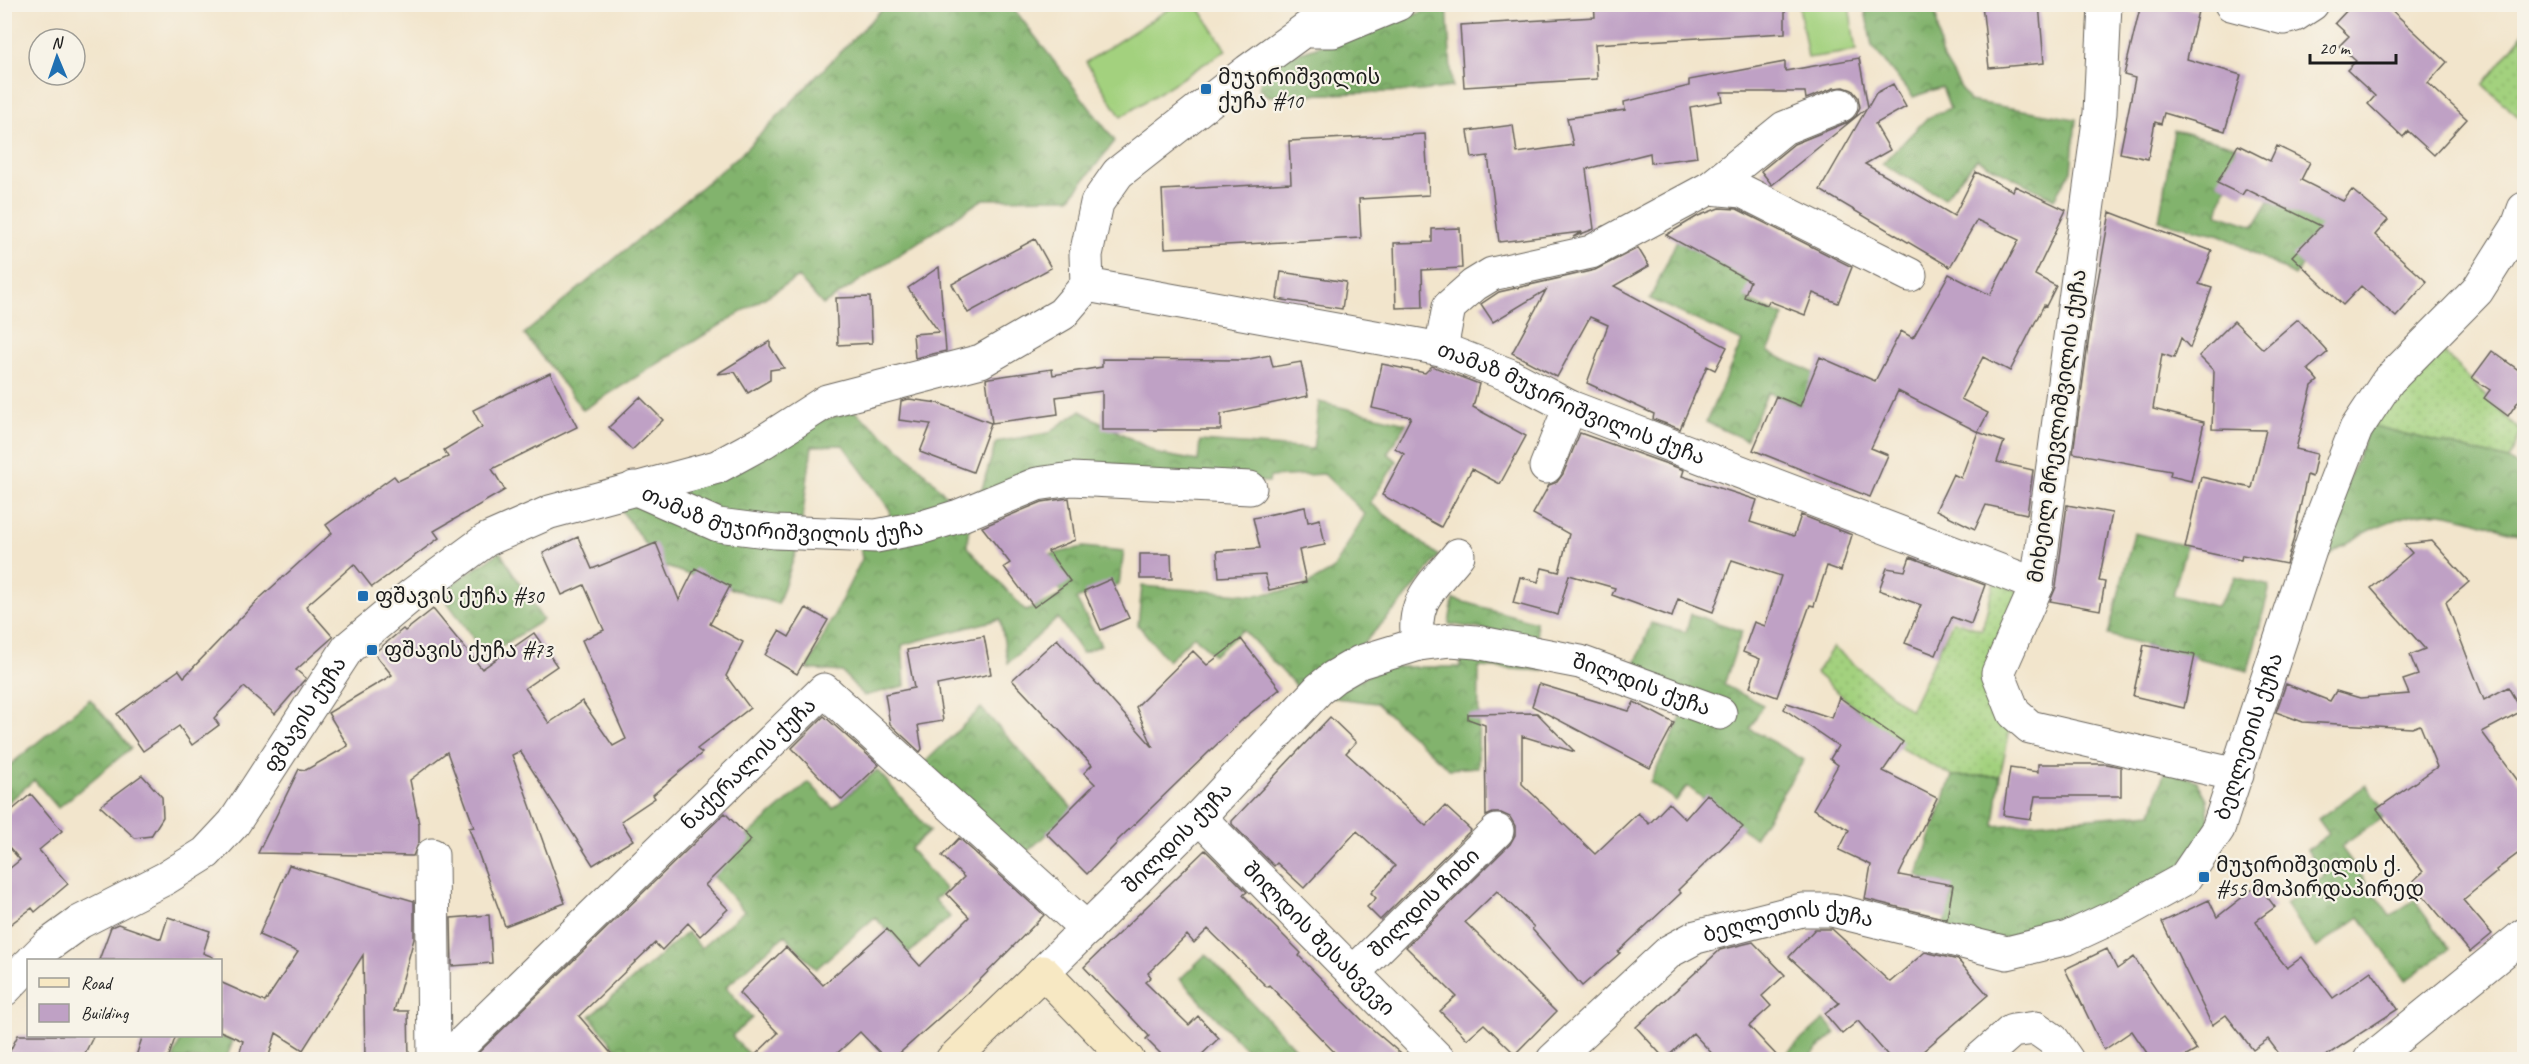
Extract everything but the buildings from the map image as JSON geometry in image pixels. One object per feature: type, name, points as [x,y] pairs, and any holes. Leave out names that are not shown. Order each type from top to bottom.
[{"type":"street","points":[[1088,285],[1086,255],[1097,203],[1118,173],[1248,71],[1340,4]]},
{"type":"street","points":[[1306,30],[1333,31],[1398,4]]},
{"type":"street","name":"მიხეილ მრევლიშვილის ქუჩა","points":[[2105,4],[2100,113],[2037,585],[1998,673],[2014,714],[2030,727],[2237,775]]},
{"type":"street","points":[[2231,4],[2284,18],[2295,15],[2312,4]]},
{"type":"street","points":[[1442,349],[1449,307],[1474,285],[1492,274],[1591,252],[1710,188],[1784,128],[1841,105]]},
{"type":"street","points":[[1710,188],[1742,191],[1910,275]]},
{"type":"street","name":"ბეღლეთის ქუჩა","points":[[1553,1059],[1670,951],[1696,937],[1802,910],[1832,910],[2007,953],[2068,938],[2126,911],[2184,879],[2218,829],[2315,535],[2356,429],[2388,381],[2477,291],[2518,226],[2524,209]]},
{"type":"street","name":"თამაზ მუჯირიშვილის ქუჩა","points":[[634,488],[717,467],[763,442],[827,401],[981,361],[1062,314],[1088,285],[1442,349],[1509,375],[1570,407],[2037,585]]},
{"type":"street","points":[[1546,467],[1570,407]]},
{"type":"street","name":"თამაზ მუჯირიშვილის ქუჩა","points":[[634,488],[718,525],[775,532],[876,536],[923,527],[959,516],[1037,484],[1072,479],[1250,488]]},
{"type":"street","name":"ფშავის ქუჩა","points":[[34,959],[47,945],[80,922],[166,878],[206,853],[234,823],[348,648],[413,594],[486,540],[550,512],[634,488]]},
{"type":"street","points":[[1419,644],[1415,617],[1422,599],[1458,555]]},
{"type":"street","name":"შილდის ქუჩა","points":[[952,1059],[1199,817],[1319,689],[1360,662],[1419,644],[1451,640],[1476,642],[1581,662],[1720,713]]},
{"type":"street","name":"ნაქერალის ქუჩა","points":[[445,1059],[824,690],[1087,929]]},
{"type":"street","name":"შილდის შესახვევი","points":[[1199,817],[1439,1059]]},
{"type":"street","name":"შილდის ჩიხი","points":[[1353,973],[1497,831]]},
{"type":"street","points":[[432,855],[434,1059]]},
{"type":"street","points":[[2370,1059],[2524,935]]},
{"type":"street","points":[[4,990],[27,966]]},
{"type":"street","points":[[1043,972],[1128,1059]]},
{"type":"street","points":[[1979,1059],[2012,1031],[2036,1028],[2053,1040],[2067,1059]]},
{"type":"green space","points":[[886,5],[1011,5],[1115,141],[1070,198],[983,199],[823,305],[798,277],[583,410],[524,334],[741,154]]},
{"type":"green space","points":[[1175,5],[1197,5],[1226,50],[1121,117],[1086,62]]},
{"type":"green space","points":[[1447,5],[1452,87],[1421,91],[1268,96],[1259,88],[1262,75],[1271,62]]},
{"type":"green space","points":[[1799,5],[1849,5],[1856,51],[1808,58]]},
{"type":"green space","points":[[1864,5],[1935,5],[1941,54],[1969,101],[2076,119],[2071,171],[2054,199],[1977,159],[1944,198],[1882,164],[1926,119],[1950,108],[1942,87],[1913,97],[1872,46]]},
{"type":"green space","points":[[2524,33],[2524,122],[2483,85]]},
{"type":"green space","points":[[2174,130],[2236,146],[2218,214],[2254,226],[2269,201],[2330,225],[2295,276],[2221,235],[2159,221]]},
{"type":"green space","points":[[1677,240],[1758,276],[1747,300],[1784,316],[1768,352],[1843,386],[1828,419],[1768,392],[1746,440],[1706,422],[1742,341],[1650,299]]},
{"type":"green space","points":[[2437,345],[2521,432],[2509,460],[2370,425]]},
{"type":"green space","points":[[1319,402],[1406,423],[1388,453],[1397,461],[1370,503],[1439,556],[1404,600],[1360,647],[1299,689],[1243,630],[1214,655],[1194,636],[1168,661],[1138,625],[1142,586],[1254,595],[1299,589],[1333,570],[1365,514],[1324,474],[1270,477],[1269,482],[1198,479],[971,504],[967,547],[1026,611],[1062,595],[1044,556],[1083,547],[1124,551],[1119,584],[1076,599],[1101,645],[1082,653],[1058,618],[1008,663],[1000,619],[902,645],[905,686],[864,696],[842,672],[807,669],[862,559],[860,546],[887,546],[890,510],[843,445],[812,446],[799,543],[778,604],[660,565],[617,504],[822,420],[854,411],[918,466],[952,503],[982,489],[996,442],[1048,433],[1080,411],[1159,454],[1198,461],[1200,441],[1313,449]]},
{"type":"green space","points":[[2370,425],[2509,460],[2524,472],[2524,539],[2518,534],[2447,514],[2412,515],[2376,527],[2314,566]]},
{"type":"green space","points":[[2134,533],[2186,546],[2173,595],[2217,607],[2235,577],[2270,586],[2248,671],[2108,635]]},
{"type":"green space","points":[[500,552],[543,620],[486,656],[440,592]]},
{"type":"green space","points":[[1994,582],[2018,591],[2010,730],[2000,776],[1952,776],[1902,749],[1816,673],[1833,647],[1910,710],[1953,621],[1982,630]]},
{"type":"green space","points":[[1453,599],[1536,622],[1537,638],[1449,624]]},
{"type":"green space","points":[[1691,614],[1742,631],[1724,685],[1763,705],[1750,729],[1804,760],[1754,838],[1687,786],[1676,801],[1650,782],[1692,695],[1632,672],[1651,623],[1686,632]]},
{"type":"green space","points":[[1462,651],[1545,671],[1479,667],[1478,767],[1449,769],[1376,703],[1327,697],[1384,667],[1460,667]]},
{"type":"green space","points":[[90,699],[131,748],[58,808],[34,780],[5,805],[5,769]]},
{"type":"green space","points":[[981,708],[1074,810],[1020,858],[919,768]]},
{"type":"green space","points":[[2165,769],[2197,781],[2207,799],[2209,822],[2178,871],[2077,927],[2002,940],[1943,928],[1952,894],[1917,875],[1952,776],[2000,776],[1994,826],[2152,813]]},
{"type":"green space","points":[[877,770],[930,831],[910,849],[946,890],[935,900],[950,917],[908,954],[875,917],[816,969],[785,935],[726,987],[752,1018],[732,1036],[753,1059],[624,1059],[590,1016],[687,932],[701,948],[744,911],[708,870],[809,782],[833,808]]},
{"type":"green space","points":[[2366,785],[2387,814],[2341,847],[2390,916],[2414,900],[2449,949],[2405,981],[2360,917],[2316,948],[2285,904],[2325,876],[2307,850],[2329,834],[2318,819]]},
{"type":"green space","points":[[1206,954],[1305,1059],[1255,1059],[1180,979]]},
{"type":"green space","points":[[1824,1019],[1836,1033],[1807,1059],[1780,1059]]},
{"type":"green space","points":[[182,1037],[221,1037],[233,1041],[226,1059],[173,1059]]},
{"type":"place","name":"მუჯირიშვილის ქუჩა #10","points":[[1206,89]]},
{"type":"place","name":"ფშავის ქუჩა #30","points":[[363,596]]},
{"type":"place","name":"ფშავის ქუჩა #73","points":[[372,650]]},
{"type":"place","name":"მუჯირიშვილის ქ. #55 მოპირდაპირედ","points":[[2204,877]]}]
